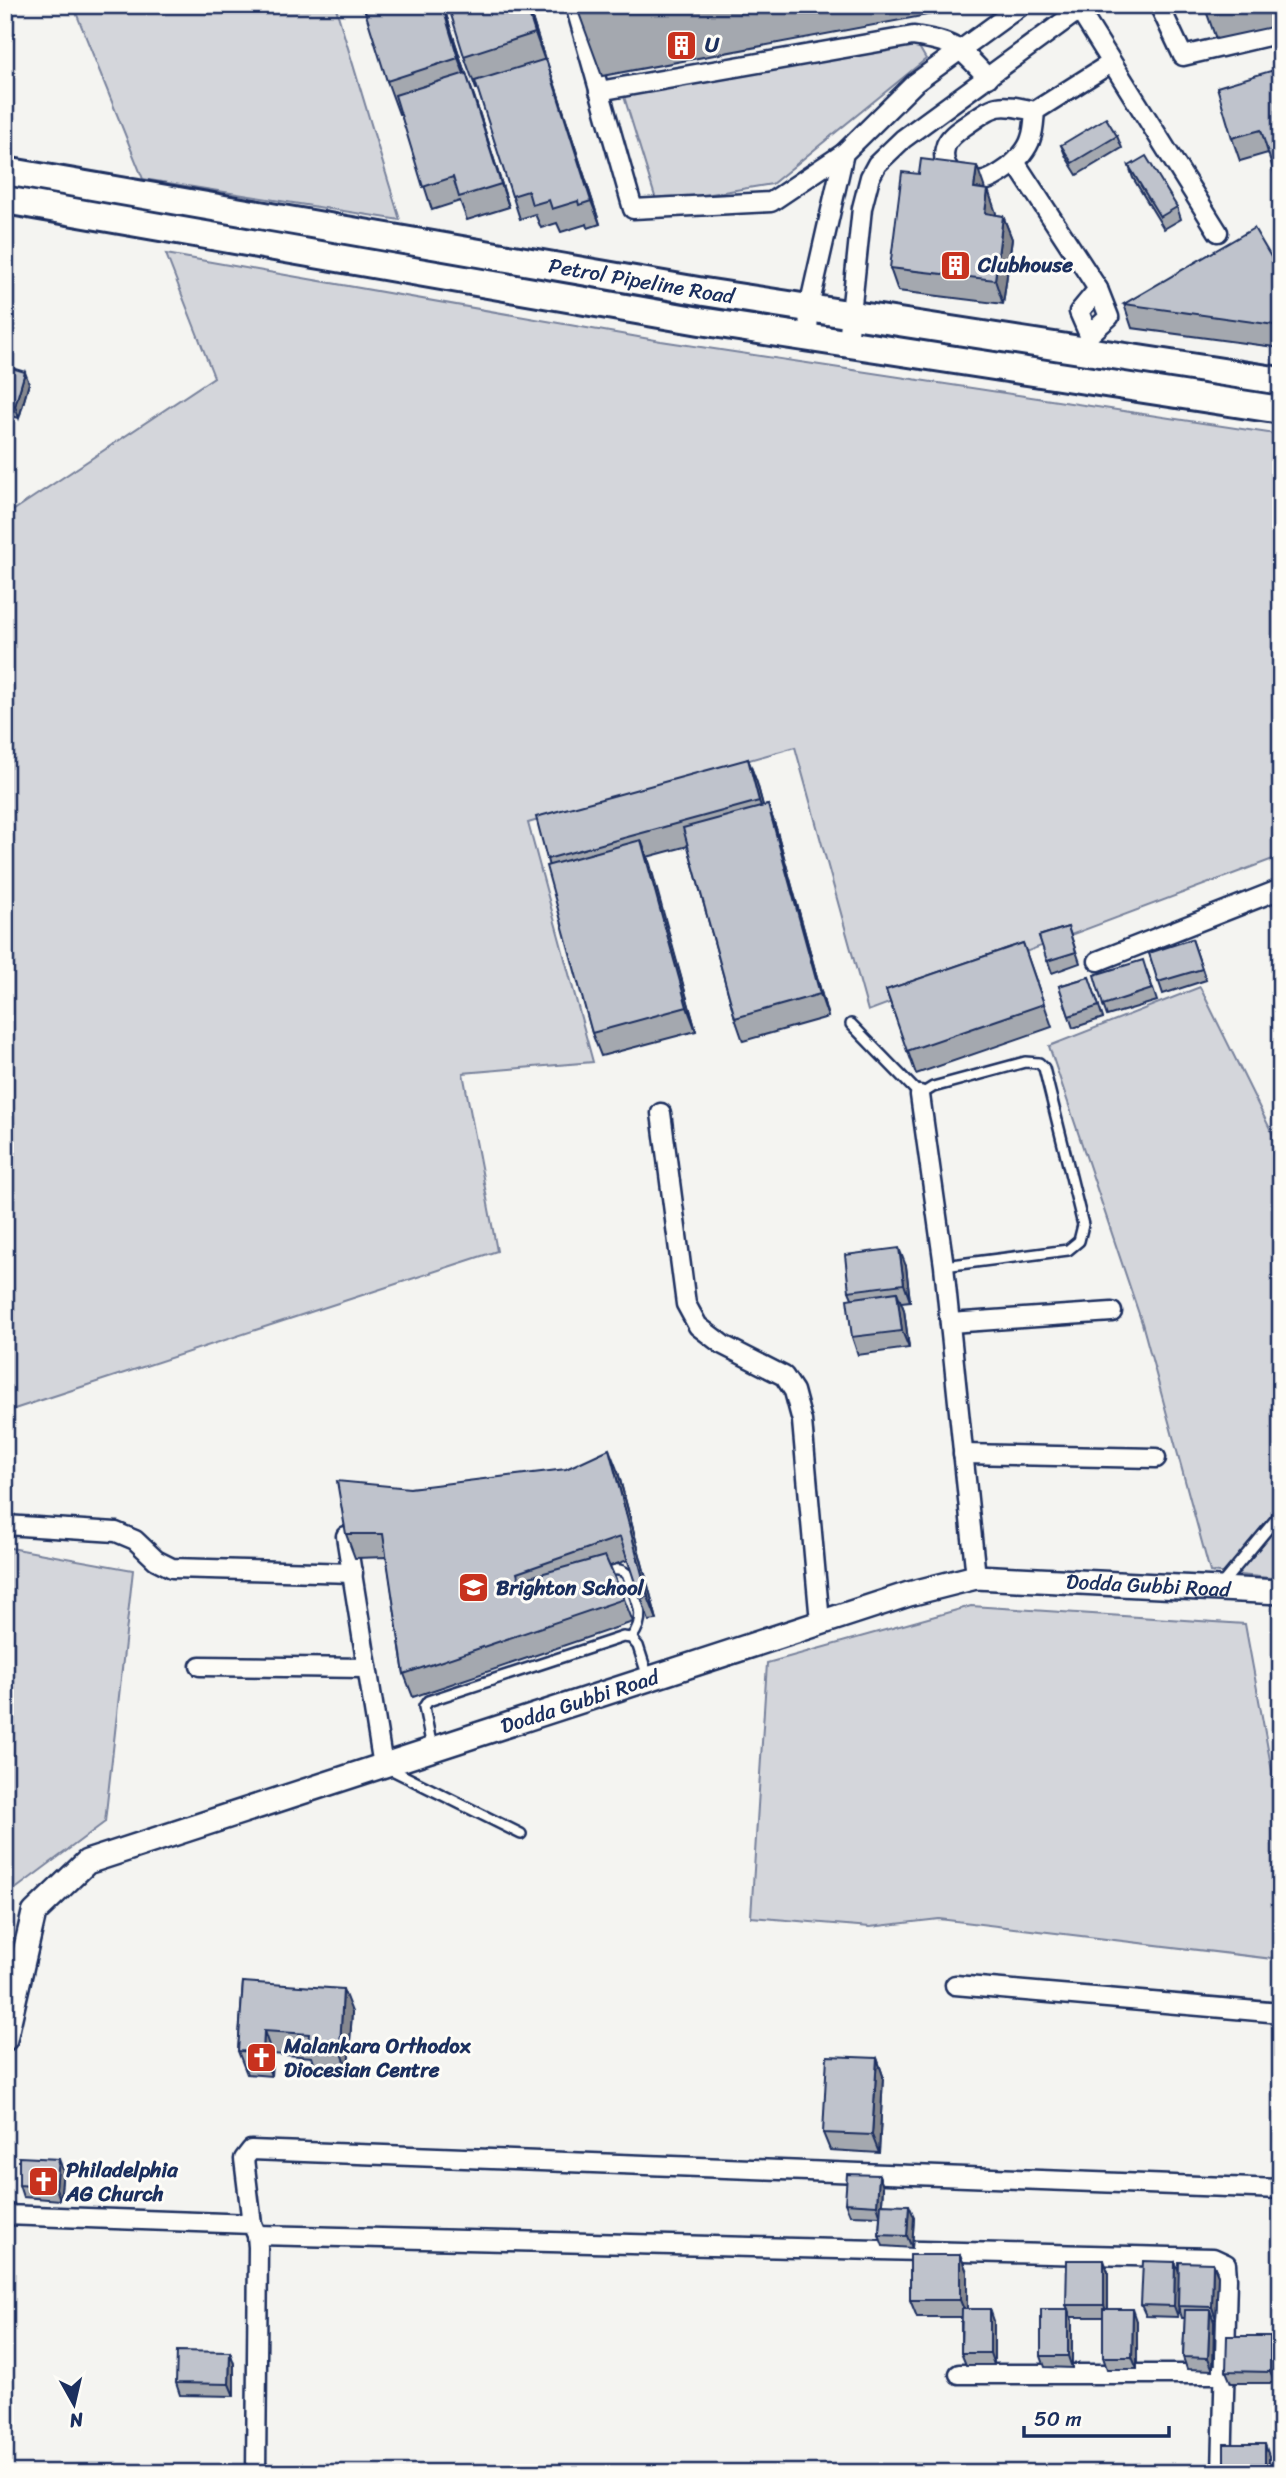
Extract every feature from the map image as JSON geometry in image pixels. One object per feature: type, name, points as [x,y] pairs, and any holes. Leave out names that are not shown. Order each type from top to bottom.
[{"type":"main road","name":"Petrol Pipeline Road","points":[[5,171],[704,292],[851,314],[1088,343],[1281,381]]},
{"type":"main road","name":"Petrol Pipeline Road","points":[[5,200],[700,321],[1281,410]]},
{"type":"street","points":[[575,5],[633,209],[771,202],[844,153],[915,83],[1022,5]]},
{"type":"street","points":[[1159,5],[1183,56],[1281,33]]},
{"type":"street","points":[[848,343],[862,208],[870,177],[877,164],[902,139],[988,78],[1080,7],[1111,63],[1218,232]]},
{"type":"street","points":[[599,91],[913,36],[939,40],[962,50],[988,78]]},
{"type":"street","points":[[1035,111],[1031,141],[1015,162],[994,178],[971,182],[950,171],[944,153],[951,136],[989,109],[1001,105],[1035,111],[1111,63]]},
{"type":"street","points":[[807,337],[809,307],[844,153]]},
{"type":"street","points":[[1015,162],[1098,289],[1109,317],[1088,343],[1079,379]]},
{"type":"street","points":[[270,246],[277,218]]},
{"type":"street","points":[[1088,343],[1079,312],[1098,289]]},
{"type":"street","points":[[1098,961],[1281,890]]},
{"type":"street","points":[[920,1095],[944,1266],[976,1577]]},
{"type":"street","points":[[661,1113],[686,1304],[698,1326],[723,1345],[784,1376],[794,1391],[802,1421],[820,1622]]},
{"type":"street","points":[[950,1323],[1112,1312]]},
{"type":"street","points":[[963,1454],[1156,1458]]},
{"type":"street","points":[[5,1525],[116,1532],[135,1540],[156,1560],[172,1568],[352,1573]]},
{"type":"street","points":[[346,1536],[383,1766]]},
{"type":"street","name":"Dodda Gubbi Road","points":[[5,2039],[34,1913],[87,1863],[820,1622],[909,1594],[976,1577],[1281,1592]]},
{"type":"street","points":[[200,1666],[367,1668]]},
{"type":"street","points":[[955,1985],[1281,2013]]},
{"type":"street","points":[[256,2473],[254,2230],[244,2159],[251,2150],[1281,2189]]},
{"type":"street","points":[[5,2215],[254,2230],[1213,2258],[1226,2264],[1227,2278],[1222,2473]]},
{"type":"street","points":[[959,2374],[1225,2374]]},
{"type":"lane","points":[[851,1024],[920,1095],[933,1087],[1025,1062],[1039,1063],[1044,1068],[1083,1225],[1079,1241],[1069,1250],[944,1266]]},
{"type":"lane","points":[[1218,1589],[1281,1513]]},
{"type":"lane","points":[[591,1577],[614,1569],[623,1570],[627,1574],[641,1616],[640,1627],[631,1638]]},
{"type":"lane","points":[[432,1749],[424,1707],[428,1701],[623,1637],[631,1638],[638,1646],[649,1678]]},
{"type":"lane","points":[[383,1766],[521,1834]]},
{"type":"shaded area","points":[[73,5],[335,5],[400,220],[143,179]]},
{"type":"shaded area","points":[[916,42],[926,59],[772,184],[657,203],[622,90]]},
{"type":"shaded area","points":[[166,254],[661,341],[1281,435],[1281,856],[868,1011],[795,747],[528,823],[593,1062],[463,1073],[497,1251],[5,1412],[5,516],[214,377]]},
{"type":"shaded area","points":[[1200,987],[1281,1151],[1281,1579],[1210,1572],[1142,1323],[1049,1046]]},
{"type":"shaded area","points":[[5,1547],[133,1570],[105,1822],[14,1890],[5,1923]]},
{"type":"shaded area","points":[[971,1606],[1245,1624],[1281,1820],[1281,1960],[939,1919],[870,1927],[751,1917],[767,1663]]},
{"type":"building","points":[[363,5],[442,5],[458,58],[387,81]]},
{"type":"building","points":[[448,5],[526,5],[535,33],[464,56]]},
{"type":"building","points":[[546,59],[591,201],[579,205],[578,201],[552,209],[549,200],[532,205],[528,191],[512,196],[475,81]]},
{"type":"building","points":[[1281,68],[1281,195],[1261,130],[1232,138],[1217,87]]},
{"type":"building","points":[[466,73],[501,184],[459,197],[453,177],[423,187],[395,95]]},
{"type":"building","points":[[1106,118],[1117,136],[1072,163],[1061,145]]},
{"type":"building","points":[[1146,156],[1177,207],[1160,217],[1129,166]]},
{"type":"building","name":"Clubhouse","points":[[921,159],[977,166],[974,188],[988,190],[985,213],[1003,216],[995,280],[890,268],[902,172],[919,174]]},
{"type":"building","points":[[1254,228],[1281,274],[1281,326],[1124,304]]},
{"type":"building","points":[[5,366],[25,372],[15,406],[5,404]]},
{"type":"building","points":[[748,759],[759,801],[547,859],[536,817]]},
{"type":"building","points":[[768,805],[820,994],[735,1018],[683,828]]},
{"type":"building","points":[[641,840],[687,1007],[592,1033],[546,866]]},
{"type":"building","points":[[1068,927],[1076,952],[1047,961],[1039,936]]},
{"type":"building","points":[[1192,939],[1202,969],[1158,982],[1149,953]]},
{"type":"building","points":[[1023,943],[1044,1004],[907,1051],[886,990]]},
{"type":"building","points":[[1143,960],[1152,989],[1103,1005],[1094,975]]},
{"type":"building","points":[[1089,977],[1099,1006],[1069,1016],[1059,986]]},
{"type":"building","points":[[899,1248],[904,1284],[849,1291],[845,1255]]},
{"type":"building","points":[[897,1292],[902,1331],[852,1337],[847,1299]]},
{"type":"building","name":"Brighton School","points":[[609,1449],[648,1597],[640,1598],[620,1537],[517,1573],[519,1580],[605,1556],[624,1599],[404,1674],[383,1534],[346,1534],[337,1481],[410,1488],[566,1469]]},
{"type":"building","points":[[243,1982],[343,1989],[340,2047],[308,2045],[309,2034],[264,2031],[263,2052],[238,2051]]},
{"type":"building","points":[[827,2056],[877,2058],[872,2135],[823,2133]]},
{"type":"building","points":[[19,2157],[59,2159],[56,2188],[19,2185]]},
{"type":"building","points":[[847,2174],[879,2175],[877,2205],[845,2203]]},
{"type":"building","points":[[881,2204],[909,2205],[907,2236],[879,2235]]},
{"type":"building","points":[[910,2255],[960,2255],[960,2300],[910,2300]]},
{"type":"building","points":[[1067,2260],[1104,2260],[1104,2305],[1066,2305]]},
{"type":"building","points":[[1143,2261],[1175,2262],[1174,2306],[1141,2305]]},
{"type":"building","points":[[1179,2262],[1213,2263],[1212,2307],[1178,2306]]},
{"type":"building","points":[[962,2309],[990,2309],[990,2353],[961,2353]]},
{"type":"building","points":[[1041,2309],[1068,2309],[1068,2356],[1041,2356]]},
{"type":"building","points":[[1103,2309],[1133,2309],[1132,2357],[1103,2357]]},
{"type":"building","points":[[1185,2310],[1210,2310],[1208,2358],[1183,2357]]},
{"type":"building","points":[[1227,2336],[1270,2336],[1270,2372],[1226,2371]]},
{"type":"building","points":[[177,2351],[230,2352],[229,2384],[176,2383]]},
{"type":"building","points":[[1224,2444],[1265,2444],[1265,2473],[1224,2473]]},
{"type":"place","name":"U","points":[[682,45]]},
{"type":"place","name":"Clubhouse","points":[[955,265]]},
{"type":"place","name":"Brighton School","points":[[473,1588]]},
{"type":"place","name":"Malankara Orthodox Diocesian Centre","points":[[261,2058]]},
{"type":"place","name":"Philadelphia AG Church","points":[[43,2182]]}]
